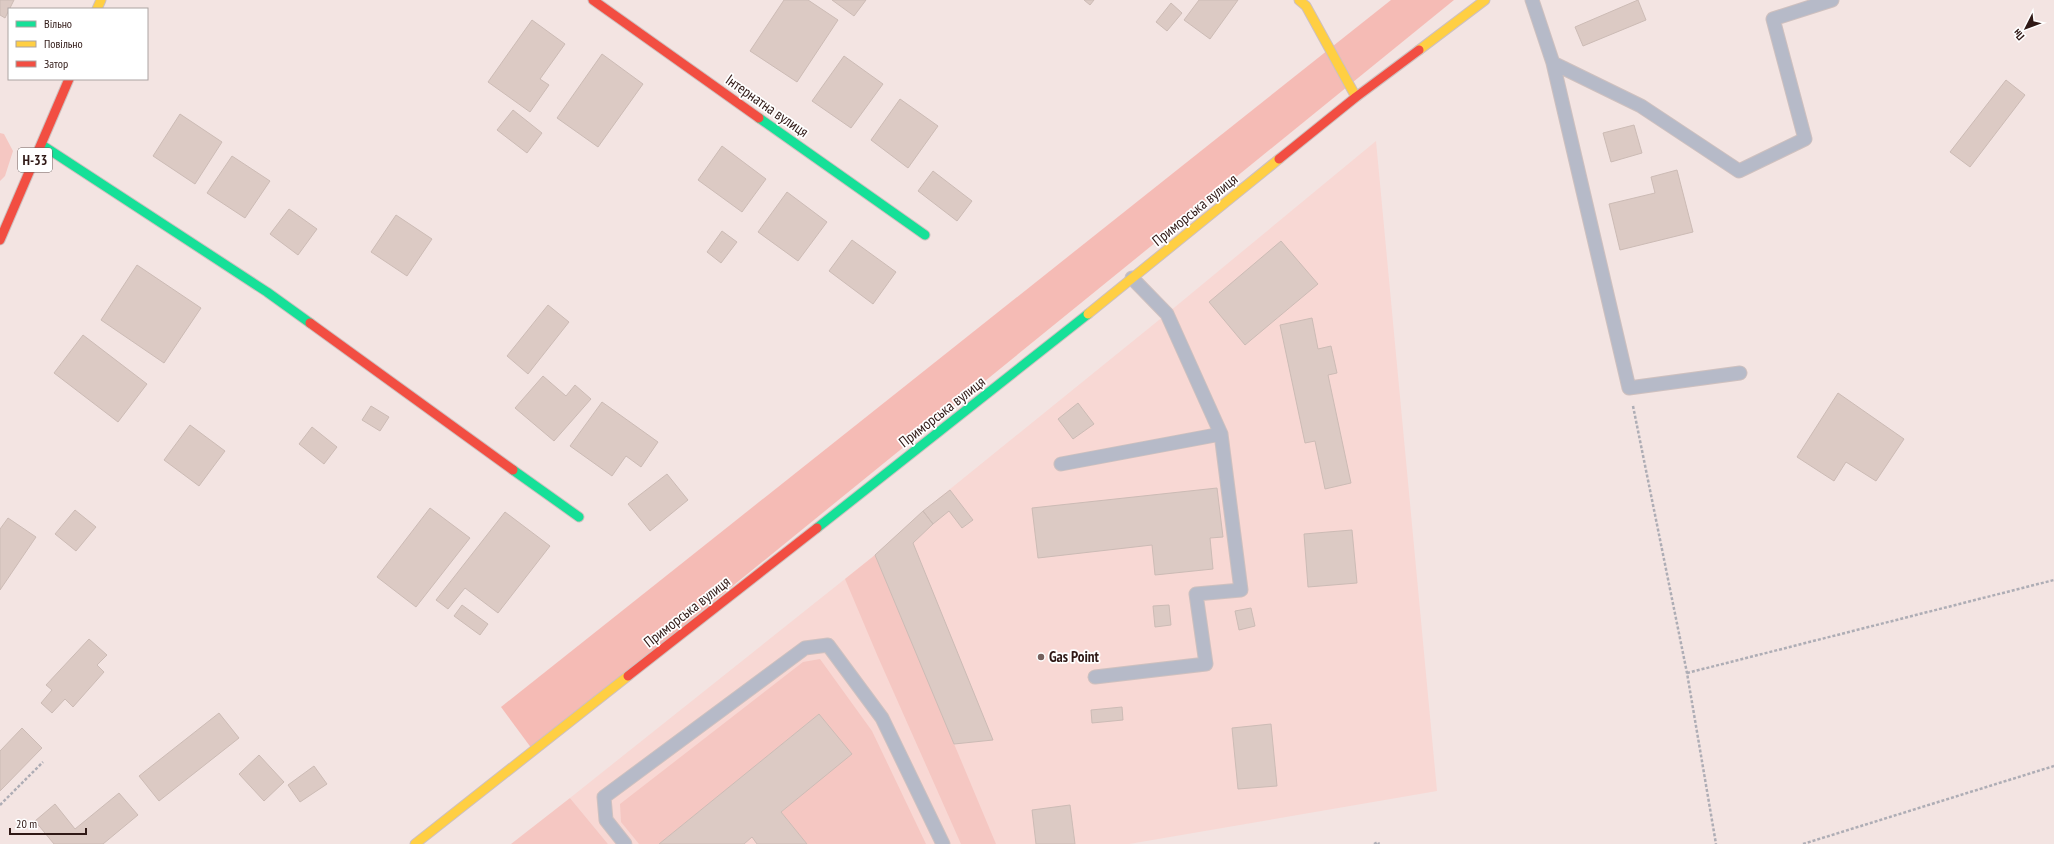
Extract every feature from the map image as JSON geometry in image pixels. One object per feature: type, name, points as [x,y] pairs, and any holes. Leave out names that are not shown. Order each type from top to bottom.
[{"type":"street","name":"Інтернатна вулиця","points":[[593,0],[925,234]]},
{"type":"street","points":[[1299,0],[1306,6],[1356,97]]},
{"type":"street","name":"Приморська вулиця","points":[[414,844],[1132,278],[1356,97],[1484,0]]},
{"type":"street","name":"Н-33","points":[[0,240],[69,80]]},
{"type":"street","points":[[42,145],[267,292],[579,517]]},
{"type":"lane","points":[[1532,0],[1553,63],[1629,388],[1740,373]]},
{"type":"lane","points":[[1553,63],[1641,106],[1740,171],[1805,139],[1773,19],[1832,0]]},
{"type":"lane","points":[[1095,677],[1206,664],[1196,594],[1241,590],[1221,434],[1167,314],[1132,278]]},
{"type":"lane","points":[[1061,464],[1221,434]]},
{"type":"lane","points":[[625,844],[606,820],[604,797],[805,648],[828,645],[882,718],[943,844]]},
{"type":"path","points":[[1629,388],[1687,673],[1716,844]]},
{"type":"path","points":[[1687,673],[2054,580]]},
{"type":"path","points":[[0,805],[43,762]]},
{"type":"path","points":[[1803,844],[2054,766]]},
{"type":"path","points":[[1374,844],[1378,842],[1379,844]]},
{"type":"shaded area","points":[[1391,0],[1454,0],[532,749],[501,707]]},
{"type":"shaded area","points":[[0,133],[4,134],[13,151],[5,176],[0,181]]},
{"type":"shaded area","points":[[1376,141],[1437,791],[1129,844],[608,844],[570,798],[875,555],[923,511],[1175,307]]},
{"type":"shaded area","points":[[875,555],[996,844],[961,844],[845,579]]},
{"type":"shaded area","points":[[820,659],[872,731],[926,844],[807,844],[781,812],[851,754],[819,714],[659,844],[639,844],[621,822],[620,804],[803,662]]},
{"type":"shaded area","points":[[570,798],[608,844],[511,844]]},
{"type":"building","points":[[0,0],[14,0],[10,8],[8,8],[5,18],[0,15]]},
{"type":"building","points":[[784,0],[808,0],[838,20],[797,82],[750,51]]},
{"type":"building","points":[[832,0],[866,0],[854,16]]},
{"type":"building","points":[[1084,0],[1094,0],[1090,5]]},
{"type":"building","points":[[1199,0],[1238,0],[1210,39],[1184,20]]},
{"type":"building","points":[[1638,0],[1646,20],[1583,46],[1575,27]]},
{"type":"building","points":[[1171,3],[1182,13],[1167,31],[1156,22]]},
{"type":"building","points":[[532,20],[565,44],[540,79],[549,85],[530,112],[488,82]]},
{"type":"building","points":[[602,54],[643,84],[598,147],[557,118]]},
{"type":"building","points":[[844,56],[883,84],[851,128],[812,101]]},
{"type":"building","points":[[2006,80],[2025,95],[1970,167],[1950,152]]},
{"type":"building","points":[[900,99],[938,126],[908,168],[871,140]]},
{"type":"building","points":[[513,110],[542,133],[527,153],[497,130]]},
{"type":"building","points":[[180,114],[222,142],[195,184],[153,156]]},
{"type":"building","points":[[1634,125],[1642,153],[1611,162],[1603,133]]},
{"type":"building","points":[[722,146],[766,179],[742,212],[698,180]]},
{"type":"building","points":[[232,156],[270,181],[245,218],[207,193]]},
{"type":"building","points":[[1677,170],[1693,232],[1620,250],[1609,204],[1655,193],[1651,177]]},
{"type":"building","points":[[933,171],[972,201],[957,221],[918,191]]},
{"type":"building","points":[[787,192],[827,222],[798,261],[758,232]]},
{"type":"building","points":[[289,209],[317,229],[298,255],[270,234]]},
{"type":"building","points":[[396,215],[432,239],[407,276],[371,252]]},
{"type":"building","points":[[722,231],[737,242],[721,263],[707,252]]},
{"type":"building","points":[[852,240],[896,272],[873,304],[829,271]]},
{"type":"building","points":[[1281,241],[1318,284],[1245,345],[1209,302]]},
{"type":"building","points":[[137,265],[201,308],[164,363],[101,320]]},
{"type":"building","points":[[548,305],[569,322],[528,374],[507,356]]},
{"type":"building","points":[[1312,318],[1318,349],[1331,346],[1337,373],[1328,375],[1351,483],[1325,489],[1315,441],[1305,443],[1280,325]]},
{"type":"building","points":[[83,335],[147,384],[118,422],[54,373]]},
{"type":"building","points":[[543,376],[566,396],[575,385],[591,399],[554,441],[515,408]]},
{"type":"building","points":[[1838,393],[1904,439],[1876,481],[1846,462],[1834,481],[1797,457]]},
{"type":"building","points":[[602,402],[658,442],[641,467],[626,456],[612,476],[570,446]]},
{"type":"building","points":[[1078,403],[1094,424],[1073,439],[1058,419]]},
{"type":"building","points":[[371,406],[389,417],[380,431],[362,420]]},
{"type":"building","points":[[190,425],[225,451],[199,486],[164,460]]},
{"type":"building","points":[[312,427],[337,447],[324,464],[299,444]]},
{"type":"building","points":[[667,474],[688,500],[650,531],[628,504]]},
{"type":"building","points":[[1217,488],[1223,537],[1210,538],[1213,569],[1155,575],[1152,545],[1038,558],[1032,508]]},
{"type":"building","points":[[950,490],[973,520],[962,528],[949,511],[933,524],[923,511]]},
{"type":"building","points":[[430,508],[470,538],[416,607],[377,577]]},
{"type":"building","points":[[75,510],[96,527],[76,551],[55,534]]},
{"type":"building","points":[[923,511],[933,524],[913,543],[993,740],[954,744],[875,555]]},
{"type":"building","points":[[505,512],[550,546],[498,613],[465,588],[448,609],[436,600]]},
{"type":"building","points":[[8,518],[36,537],[0,590],[0,529]]},
{"type":"building","points":[[1352,530],[1357,583],[1308,587],[1304,534]]},
{"type":"building","points":[[462,605],[488,624],[480,635],[454,616]]},
{"type":"building","points":[[1169,605],[1171,625],[1155,627],[1153,606]]},
{"type":"building","points":[[1251,608],[1255,626],[1239,630],[1235,611]]},
{"type":"building","points":[[89,639],[107,655],[97,665],[104,672],[73,707],[65,699],[52,713],[41,703],[52,690],[46,685]]},
{"type":"building","points":[[1122,707],[1123,720],[1092,723],[1091,710]]},
{"type":"building","points":[[219,713],[239,738],[159,801],[139,776]]},
{"type":"building","points":[[819,714],[852,754],[781,812],[807,844],[757,844],[752,837],[744,844],[659,844]]},
{"type":"building","points":[[1271,724],[1277,786],[1238,789],[1232,728]]},
{"type":"building","points":[[22,728],[42,748],[0,791],[0,751]]},
{"type":"building","points":[[259,755],[284,782],[264,801],[239,774]]},
{"type":"building","points":[[314,766],[327,784],[300,802],[288,785]]},
{"type":"building","points":[[119,793],[138,815],[103,844],[54,844],[35,821],[55,804],[75,829]]},
{"type":"building","points":[[1070,805],[1075,844],[1036,844],[1032,810]]},
{"type":"traffic: fast","points":[[759,118],[925,235]]},
{"type":"traffic: fast","points":[[42,145],[267,292],[310,323]]},
{"type":"traffic: fast","points":[[817,528],[1088,314]]},
{"type":"traffic: fast","points":[[513,470],[579,517]]},
{"type":"traffic: slow","points":[[97,8],[101,0]]},
{"type":"traffic: slow","points":[[1299,0],[1306,6],[1356,97]]},
{"type":"traffic: slow","points":[[1419,50],[1485,0]]},
{"type":"traffic: slow","points":[[1088,314],[1279,159]]},
{"type":"traffic: slow","points":[[415,844],[628,676]]},
{"type":"traffic: jam","points":[[593,0],[759,118]]},
{"type":"traffic: jam","points":[[1279,159],[1356,97],[1419,50]]},
{"type":"traffic: jam","points":[[0,240],[69,80]]},
{"type":"traffic: jam","points":[[310,323],[513,470]]},
{"type":"traffic: jam","points":[[628,676],[817,528]]},
{"type":"place","name":"Gas Point","points":[[1041,657]]}]
